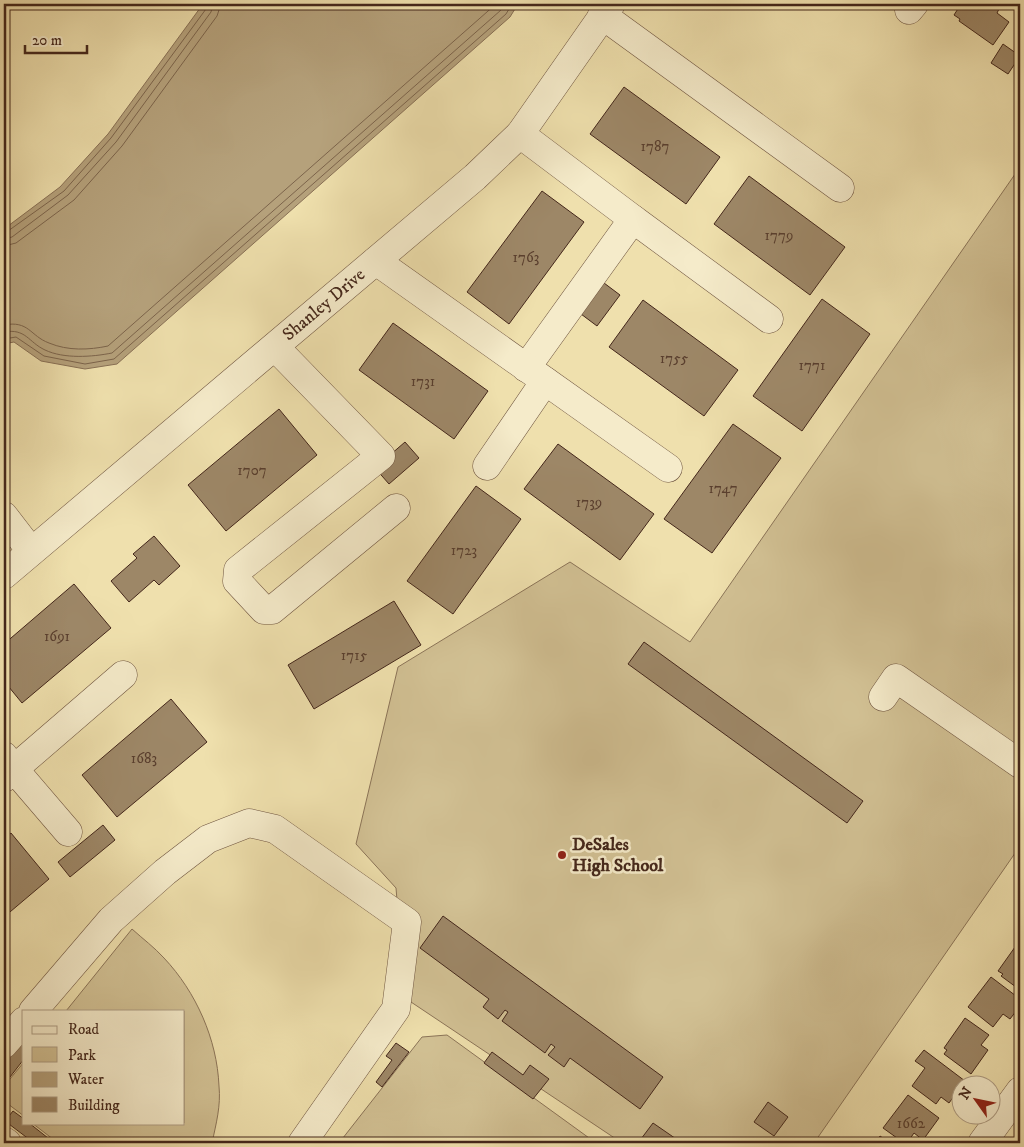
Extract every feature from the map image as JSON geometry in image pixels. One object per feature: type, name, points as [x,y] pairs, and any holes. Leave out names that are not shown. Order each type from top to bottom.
[{"type":"street","name":"Shanley Drive","points":[[4,575],[475,177],[520,134],[606,10]]},
{"type":"street","points":[[606,10],[840,188]]},
{"type":"street","points":[[520,134],[769,319]]},
{"type":"street","points":[[487,466],[536,374],[633,218]]},
{"type":"street","points":[[376,261],[668,468]]},
{"type":"street","points":[[275,346],[381,456],[238,570],[237,581],[264,610],[272,610],[396,508]]},
{"type":"street","points":[[4,516],[31,552]]},
{"type":"street","points":[[68,832],[7,768],[122,676]]},
{"type":"street","points":[[883,697],[896,678],[1020,764]]},
{"type":"street","points":[[34,1010],[111,920],[165,872],[208,839],[249,823],[275,829],[407,922],[396,1009],[302,1143]]},
{"type":"street","points":[[4,1044],[22,1023]]},
{"type":"street","points":[[982,1143],[1020,1091]]},
{"type":"green space","name":"DeSales High School","points":[[1020,167],[1020,846],[814,1143],[622,1143],[405,998],[396,888],[356,844],[398,667],[570,562],[690,642]]},
{"type":"green space","points":[[132,929],[160,954],[175,971],[195,1001],[203,1017],[214,1051],[219,1101],[212,1143],[58,1143],[33,1124],[185,1124],[185,1010],[67,1010]]},
{"type":"green space","points":[[447,1035],[596,1143],[339,1143],[422,1037]]},
{"type":"green space","points":[[22,1064],[22,1114],[8,1104],[5,1085]]},
{"type":"water","points":[[203,4],[518,4],[510,17],[117,364],[85,369],[41,361],[14,342],[4,344],[4,229],[60,187],[108,134]]},
{"type":"building","points":[[961,4],[968,8],[971,4],[995,4],[1000,7],[997,13],[1009,22],[993,45],[959,21],[960,19],[954,15]]},
{"type":"building","points":[[1003,44],[1020,56],[1008,74],[991,63]]},
{"type":"building","points":[[624,87],[720,157],[686,204],[590,134]]},
{"type":"building","points":[[749,176],[845,247],[810,295],[714,224]]},
{"type":"building","points":[[542,191],[584,222],[509,324],[467,292]]},
{"type":"building","points":[[604,283],[620,295],[597,326],[581,314]]},
{"type":"building","points":[[822,299],[870,334],[802,431],[753,396]]},
{"type":"building","points":[[643,300],[738,370],[704,416],[609,347]]},
{"type":"building","points":[[393,323],[488,391],[454,439],[359,370]]},
{"type":"building","points":[[279,409],[317,455],[226,531],[188,485]]},
{"type":"building","points":[[733,424],[781,458],[712,553],[664,519]]},
{"type":"building","points":[[405,442],[419,458],[389,484],[375,468]]},
{"type":"building","points":[[558,444],[654,514],[620,560],[524,489]]},
{"type":"building","points":[[476,486],[521,519],[453,614],[407,581]]},
{"type":"building","points":[[154,536],[180,566],[159,585],[154,580],[129,602],[111,581],[137,558],[133,554]]},
{"type":"building","points":[[74,584],[111,628],[22,703],[4,681],[4,644]]},
{"type":"building","points":[[394,601],[421,645],[314,709],[288,665]]},
{"type":"building","points":[[644,642],[863,801],[847,823],[628,664]]},
{"type":"building","points":[[171,699],[207,742],[117,817],[82,775]]},
{"type":"building","points":[[103,825],[115,840],[70,877],[58,862]]},
{"type":"building","points":[[11,833],[49,879],[4,917],[4,839]]},
{"type":"building","points":[[443,916],[663,1077],[640,1109],[570,1058],[564,1067],[548,1055],[555,1047],[551,1044],[545,1053],[502,1021],[508,1012],[505,1010],[498,1019],[483,1007],[489,999],[420,948]]},
{"type":"building","points":[[1020,940],[1020,990],[1001,976],[1003,974],[998,971]]},
{"type":"building","points":[[991,977],[1020,999],[1020,1006],[1010,1019],[1003,1014],[993,1027],[968,1007]]},
{"type":"building","points":[[965,1018],[989,1035],[981,1045],[988,1050],[971,1074],[944,1054],[947,1050],[944,1048]]},
{"type":"building","points":[[22,1041],[22,1062],[10,1077],[4,1073],[4,1064]]},
{"type":"building","points":[[396,1043],[409,1052],[382,1087],[376,1082],[392,1060],[386,1056]]},
{"type":"building","points":[[924,1050],[956,1074],[952,1074],[952,1099],[949,1103],[941,1097],[936,1104],[912,1086],[925,1068],[915,1061]]},
{"type":"building","points":[[492,1052],[523,1075],[530,1065],[549,1079],[533,1099],[484,1063]]},
{"type":"building","points":[[908,1095],[939,1118],[923,1140],[914,1133],[907,1143],[904,1143],[883,1128]]},
{"type":"building","points":[[768,1102],[788,1117],[774,1136],[754,1122]]},
{"type":"building","points":[[13,1111],[22,1118],[22,1124],[30,1124],[48,1138],[44,1143],[34,1143],[5,1121]]},
{"type":"building","points":[[653,1123],[682,1143],[638,1143]]},
{"type":"building","points":[[880,1136],[890,1143],[875,1143]]},
{"type":"place","name":"DeSales High School","points":[[562,855]]}]
